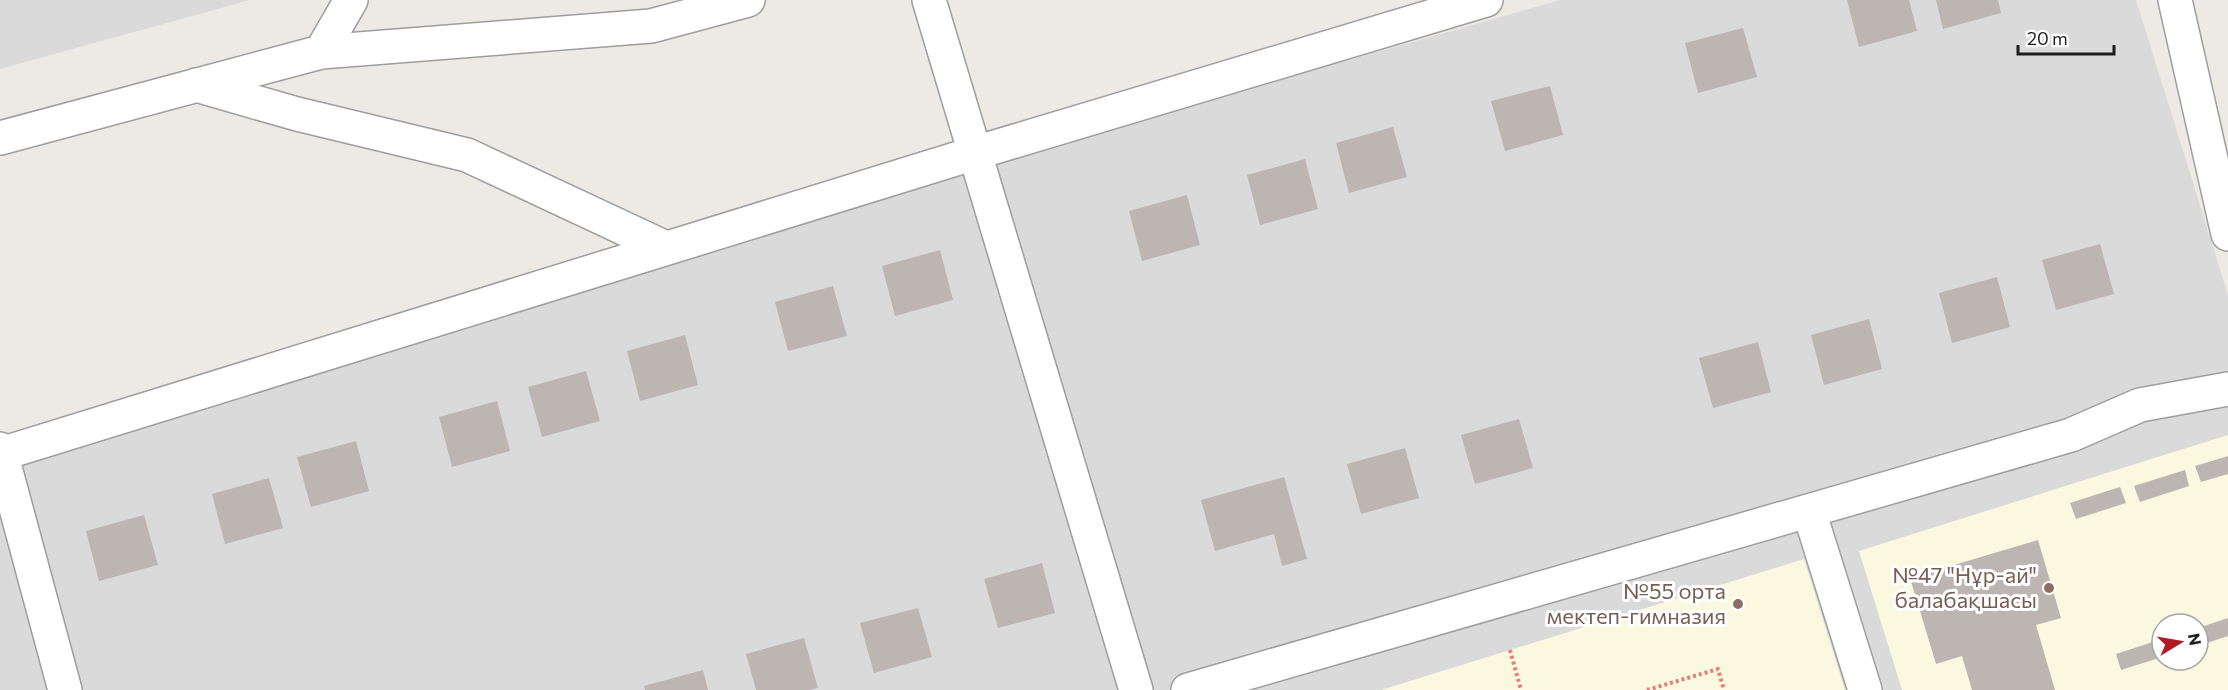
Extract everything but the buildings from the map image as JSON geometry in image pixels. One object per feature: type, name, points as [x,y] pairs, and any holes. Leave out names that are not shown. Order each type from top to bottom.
[{"type":"street","points":[[321,52],[351,0]]},
{"type":"street","points":[[0,138],[321,52],[651,26],[748,0]]},
{"type":"street","points":[[928,0],[1136,690]]},
{"type":"street","points":[[65,690],[1,452],[975,153],[1486,0]]},
{"type":"street","points":[[2175,0],[2228,234]]},
{"type":"street","points":[[196,85],[297,114],[467,155],[666,248]]},
{"type":"street","points":[[1188,690],[2071,435],[2140,405],[2228,389]]},
{"type":"street","points":[[1809,511],[1864,690]]},
{"type":"path","points":[[1510,650],[1521,690]]},
{"type":"path","points":[[1647,690],[1718,669],[1724,690]]},
{"type":"shaded area","points":[[0,0],[250,0],[0,69]]},
{"type":"shaded area","points":[[1560,0],[2136,0],[2228,295],[2228,690],[0,690],[0,444]]},
{"type":"shaded area","name":"№47 \"Нұр-ай\" балабақшасы","points":[[2228,435],[2228,690],[1902,690],[1859,551]]},
{"type":"shaded area","name":"№55 орта мектеп-гимназия","points":[[1804,559],[1845,690],[1381,690],[1510,650]]},
{"type":"place","name":"№47 \"Нұр-ай\" балабақшасы","points":[[2049,588]]},
{"type":"place","name":"№55 орта мектеп-гимназия","points":[[1738,604]]}]
